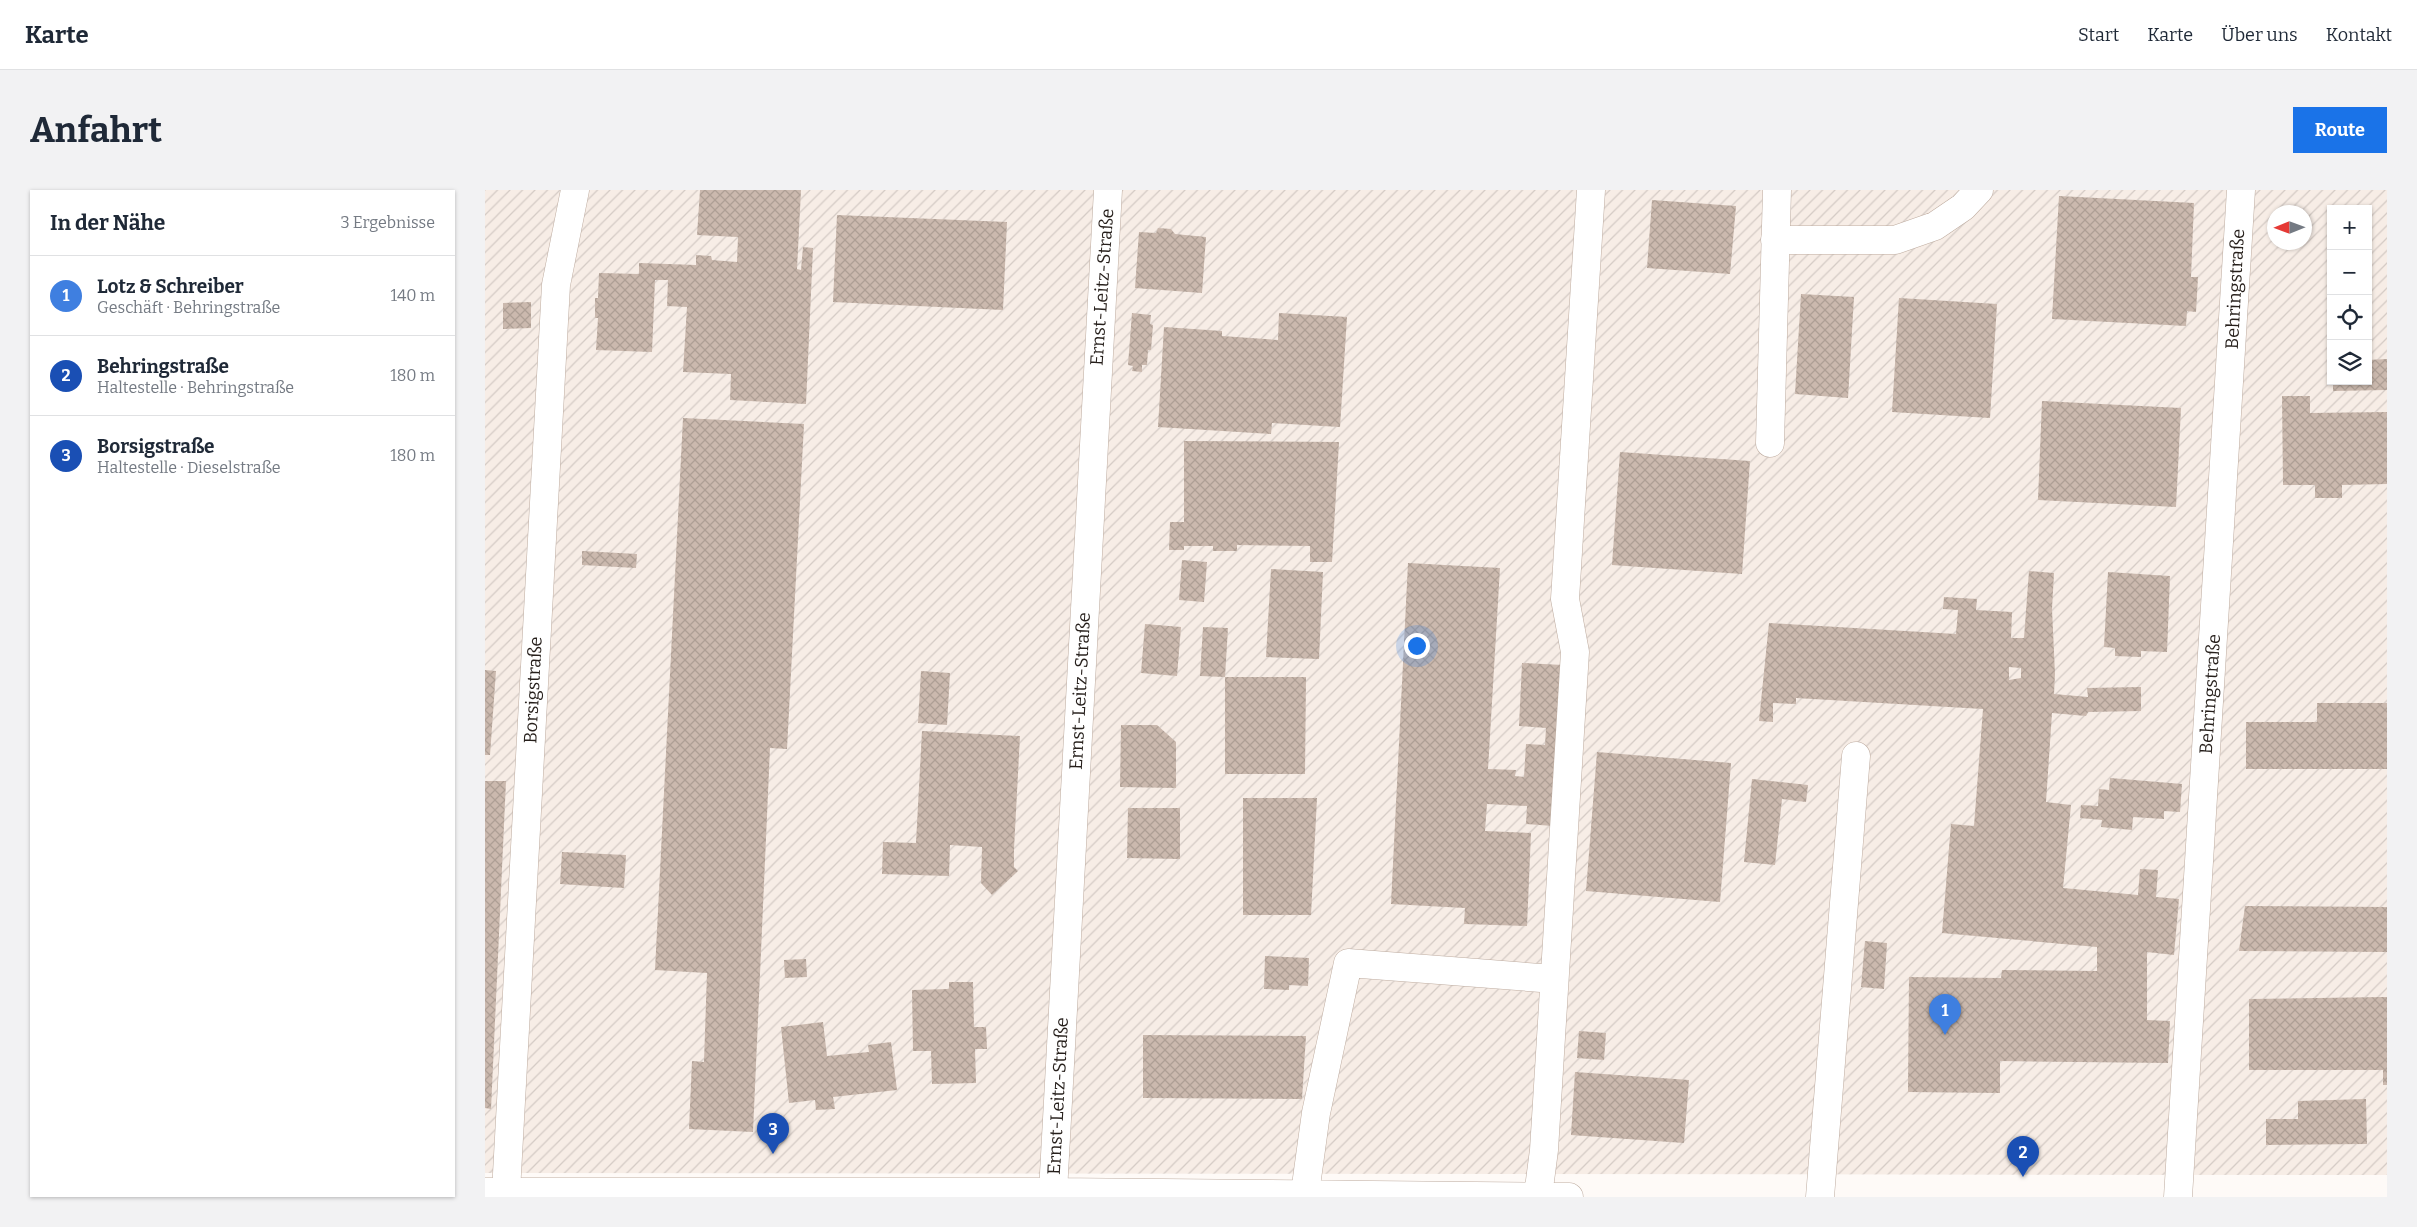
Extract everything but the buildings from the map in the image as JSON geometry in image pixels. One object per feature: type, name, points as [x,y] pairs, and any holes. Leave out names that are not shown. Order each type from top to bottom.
[{"type":"street","name":"Borsigstraße","points":[[496,1192],[555,285],[575,190]]},
{"type":"street","name":"Ernst-Leitz-Straße","points":[[1053,1192],[1108,190]]},
{"type":"street","points":[[1538,1196],[1544,1150],[1575,652],[1565,600],[1591,190]]},
{"type":"street","points":[[1770,443],[1777,190]]},
{"type":"street","points":[[1775,240],[1895,240],[1935,226],[1963,207],[1979,190]]},
{"type":"street","name":"Behringstraße","points":[[2178,1197],[2241,190]]},
{"type":"street","points":[[1820,1197],[1856,756]]},
{"type":"street","points":[[1305,1194],[1316,1114],[1347,963],[1554,979]]},
{"type":"street","points":[[496,1192],[1053,1192],[1569,1197]]},
{"type":"shaded area","points":[[485,190],[2387,190],[2387,1175],[485,1173]]},
{"type":"place","name":"Lotz & Schreiber","points":[[1945,1035]]},
{"type":"place","name":"Borsigstraße","points":[[773,1154]]},
{"type":"place","name":"Behringstraße","points":[[2023,1177]]}]
